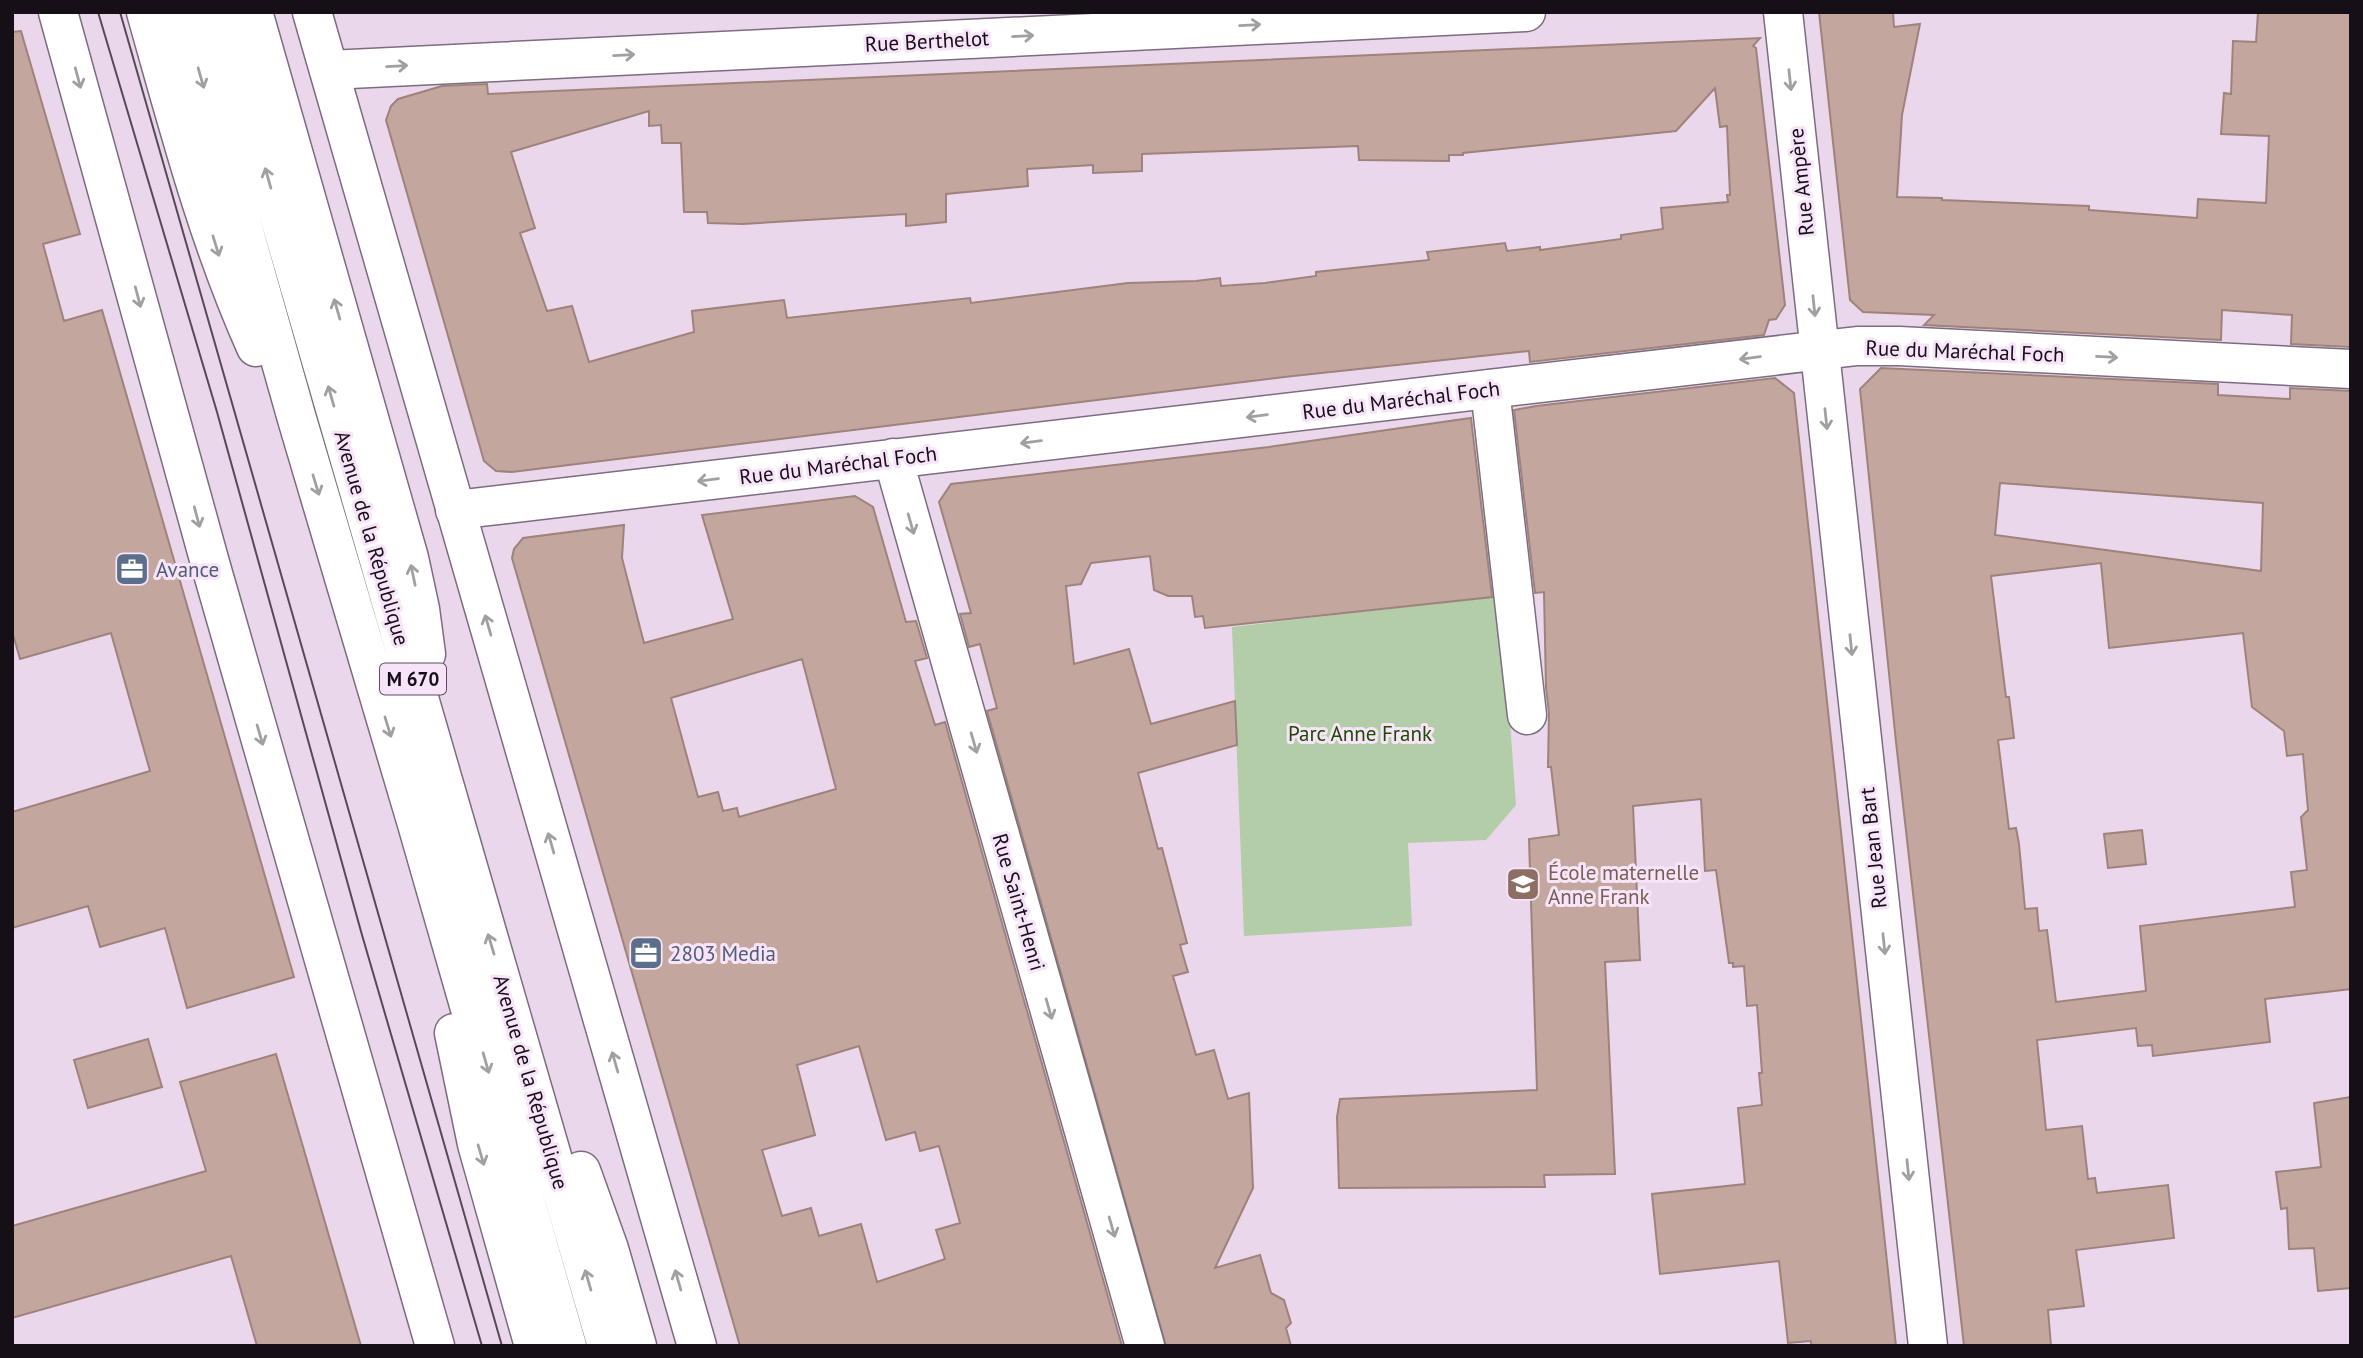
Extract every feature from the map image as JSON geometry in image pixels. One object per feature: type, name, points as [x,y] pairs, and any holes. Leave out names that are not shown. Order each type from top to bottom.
[{"type":"street","points":[[58,12],[210,563],[435,1346]]},
{"type":"street","points":[[146,12],[227,277],[257,348],[297,419]]},
{"type":"street","name":"Avenue de la République","points":[[182,12],[297,419],[567,1346]]},
{"type":"street","name":"Avenue de la République","points":[[220,12],[607,1346]]},
{"type":"street","points":[[253,12],[409,558],[425,645],[437,764]]},
{"type":"street","points":[[312,12],[697,1346]]},
{"type":"street","name":"Rue Berthelot","points":[[329,70],[1525,12]]},
{"type":"street","name":"Rue Ampère","points":[[1783,12],[1818,351]]},
{"type":"street","name":"Rue du Maréchal Foch","points":[[455,510],[1857,346],[2351,369]]},
{"type":"street","name":"Rue Jean Bart","points":[[1818,351],[1928,1346]]},
{"type":"street","points":[[1490,390],[1527,715]]},
{"type":"street","name":"Rue Saint-Henri","points":[[893,458],[1145,1346]]},
{"type":"street","points":[[417,824],[459,1062],[477,1144],[534,1346]]},
{"type":"street","points":[[509,1006],[563,1125],[585,1181],[609,1249],[637,1346]]},
{"type":"green space","name":"Parc Anne Frank","points":[[1501,596],[1516,805],[1486,840],[1408,843],[1412,926],[1244,936],[1232,627]]},
{"type":"building","points":[[1819,12],[1893,12],[1894,27],[1920,24],[1902,115],[1897,197],[2089,206],[2089,210],[2197,218],[2198,199],[2266,203],[2269,136],[2221,134],[2224,93],[2231,94],[2233,41],[2256,42],[2258,12],[2351,12],[2351,347],[2291,344],[2292,315],[2222,310],[2221,340],[1924,325],[1934,315],[1863,312],[1850,300]]},
{"type":"building","points":[[21,31],[80,234],[43,244],[64,321],[102,310],[294,977],[187,1008],[165,928],[100,947],[88,906],[12,928],[12,812],[150,771],[111,633],[20,659],[12,631],[12,32]]},
{"type":"building","points":[[1760,38],[1753,46],[1756,48],[1785,305],[1776,319],[1769,320],[1764,335],[1530,362],[1529,351],[1293,376],[512,472],[496,471],[484,461],[386,120],[391,106],[398,99],[442,86],[487,84],[488,94]],"holes":[[[1715,88],[1720,127],[1727,126],[1728,202],[1661,208],[1663,229],[1621,235],[1621,239],[1540,250],[1540,247],[1507,251],[1505,243],[1427,252],[1429,260],[1316,272],[1316,276],[1265,283],[1221,286],[1220,278],[1128,283],[971,303],[970,298],[787,318],[784,300],[766,302],[692,311],[694,332],[589,362],[572,306],[547,311],[520,233],[535,228],[511,152],[649,111],[649,126],[661,125],[662,143],[681,143],[684,212],[707,212],[708,223],[743,224],[906,214],[906,226],[946,222],[946,194],[1028,186],[1027,169],[1093,165],[1093,173],[1142,171],[1142,154],[1358,146],[1359,160],[1449,161],[1449,155],[1463,153],[1676,131]]]},
{"type":"building","points":[[1881,368],[2218,384],[2218,395],[2290,399],[2290,388],[2351,391],[2351,989],[2265,999],[2270,1042],[2153,1056],[2152,1045],[2138,1046],[2136,1028],[2037,1040],[2046,1130],[2082,1126],[2088,1179],[2095,1178],[2097,1193],[2168,1185],[2174,1238],[2076,1250],[2084,1306],[2048,1310],[2051,1346],[1964,1346],[1896,742],[1860,389]],"holes":[[[2000,483],[2263,503],[2261,571],[1995,535]],[[2101,563],[2109,648],[2243,633],[2252,707],[2284,731],[2287,756],[2303,754],[2308,810],[2301,817],[2307,870],[2291,872],[2295,907],[2140,926],[2146,991],[2056,1002],[2047,930],[2039,931],[2037,908],[2025,909],[2016,828],[2009,829],[1998,740],[2014,738],[2009,697],[2006,697],[1991,576]]]},
{"type":"building","points":[[1775,378],[1794,393],[1896,1346],[1811,1346],[1811,1341],[1788,1343],[1779,1261],[1660,1274],[1652,1194],[1745,1184],[1738,1108],[1762,1105],[1757,1005],[1747,1006],[1744,966],[1733,967],[1733,963],[1729,963],[1716,870],[1705,871],[1701,799],[1633,806],[1640,960],[1605,962],[1615,1174],[1544,1175],[1545,1187],[1339,1188],[1337,1117],[1340,1099],[1537,1090],[1529,839],[1559,835],[1551,767],[1548,767],[1549,713],[1544,592],[1535,593],[1514,410]]},
{"type":"building","points":[[1471,418],[1492,597],[1205,628],[1203,616],[1195,617],[1192,596],[1168,596],[1154,590],[1150,556],[1091,563],[1081,584],[1066,586],[1074,664],[1129,649],[1151,724],[1235,701],[1237,745],[1138,773],[1158,849],[1162,848],[1187,943],[1180,945],[1188,972],[1173,976],[1196,1055],[1214,1050],[1228,1099],[1249,1093],[1253,1188],[1215,1268],[1260,1255],[1271,1293],[1284,1300],[1291,1323],[1286,1328],[1291,1346],[1166,1346],[987,711],[997,708],[980,644],[969,647],[960,614],[971,613],[939,502],[951,484],[1269,447]]},
{"type":"building","points":[[855,496],[873,507],[906,622],[916,621],[927,658],[915,661],[935,725],[945,722],[1122,1346],[740,1346],[512,558],[514,549],[523,538],[624,525],[622,558],[644,643],[733,619],[702,515]],"holes":[[[802,659],[836,789],[739,817],[737,808],[723,811],[718,792],[698,797],[671,698]],[[859,1046],[886,1140],[915,1132],[920,1151],[939,1146],[960,1223],[936,1230],[945,1259],[877,1282],[861,1224],[819,1236],[811,1208],[782,1216],[762,1150],[815,1135],[797,1065]]]},
{"type":"building","points":[[2142,830],[2146,864],[2108,868],[2104,834]]},
{"type":"building","points":[[148,1039],[162,1087],[88,1108],[74,1060]]},
{"type":"building","points":[[276,1054],[361,1346],[257,1346],[231,1256],[12,1318],[12,1226],[206,1171],[180,1082]]},
{"type":"building","points":[[2351,1097],[2351,1288],[2318,1291],[2314,1248],[2289,1249],[2287,1208],[2281,1209],[2276,1172],[2321,1167],[2314,1103]]},
{"type":"tram line","points":[[98,12],[217,412],[362,935],[482,1346]]},
{"type":"tram line","points":[[120,12],[502,1346]]},
{"type":"place","name":"Avance","points":[[132,569]]},
{"type":"place","name":"École maternelle Anne Frank","points":[[1523,884]]},
{"type":"place","name":"2803 Media","points":[[646,953]]}]
